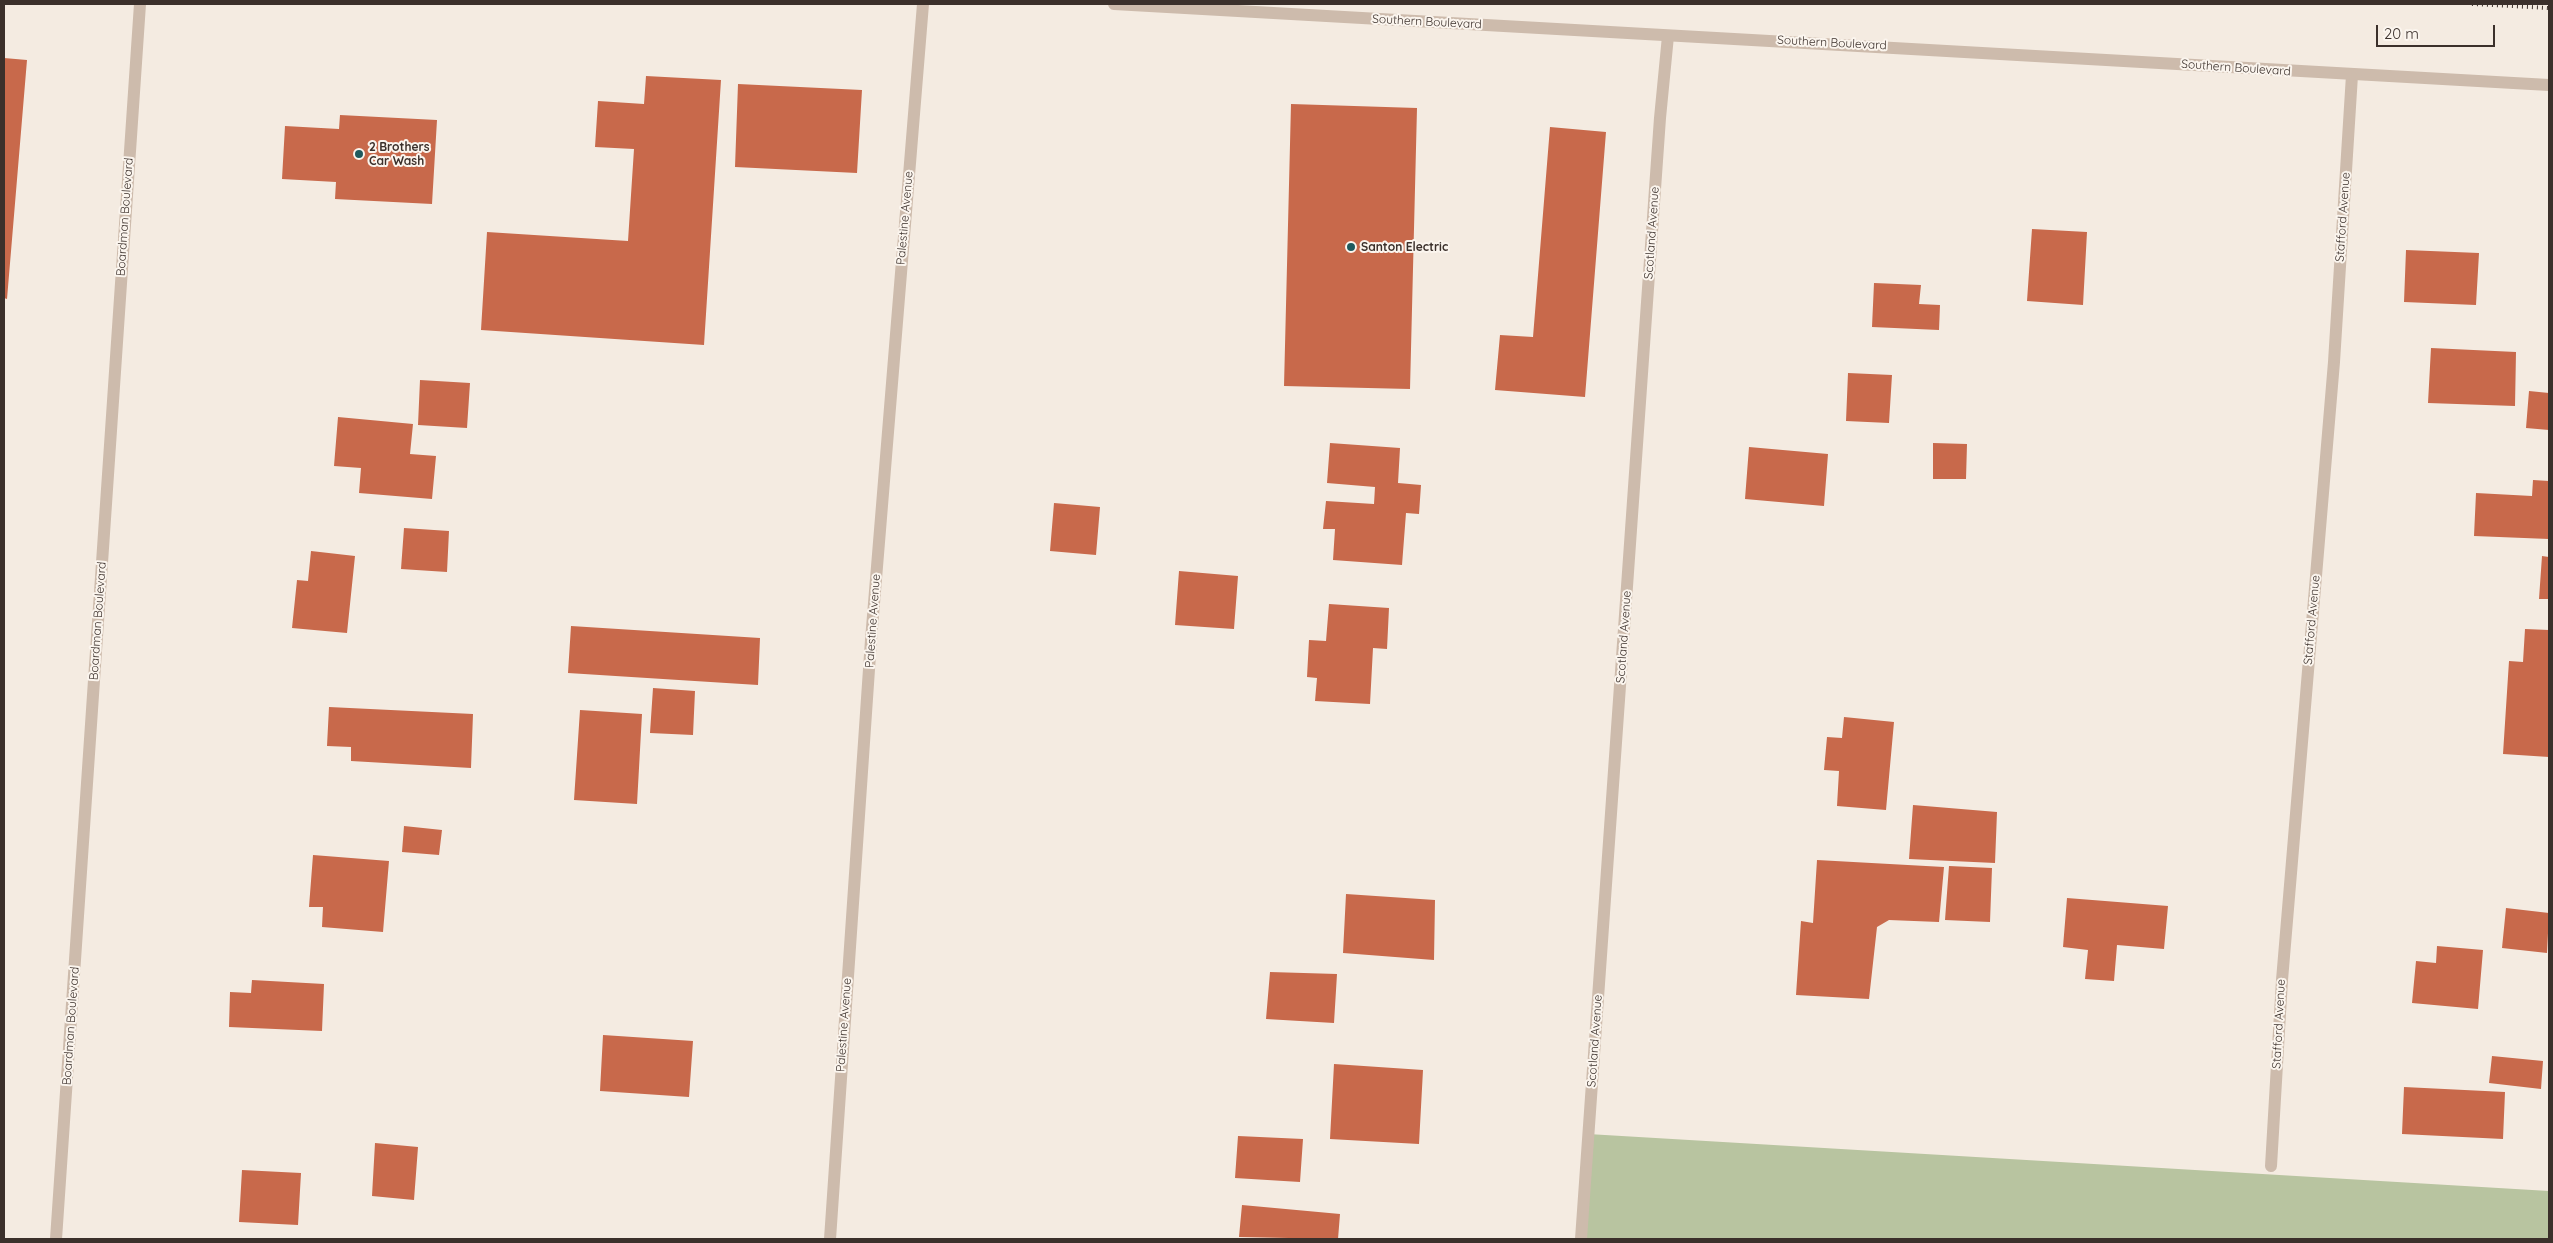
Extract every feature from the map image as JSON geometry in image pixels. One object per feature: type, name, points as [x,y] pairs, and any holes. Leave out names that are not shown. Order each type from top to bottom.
[{"type":"street","name":"Boardman Boulevard","points":[[56,1239],[140,4]]},
{"type":"street","name":"Palestine Avenue","points":[[830,1239],[872,630],[923,4]]},
{"type":"street","name":"Southern Boulevard","points":[[1114,4],[2549,85]]},
{"type":"street","name":"Scotland Avenue","points":[[1581,1239],[1659,128],[1668,36]]},
{"type":"street","name":"Stafford Avenue","points":[[2272,1166],[2282,980],[2334,362],[2352,75]]},
{"type":"green space","points":[[1588,1134],[2549,1191],[2549,1239],[1581,1239]]},
{"type":"building","points":[[4,58],[27,60],[7,299],[4,298]]},
{"type":"building","points":[[646,76],[721,80],[704,345],[481,330],[487,232],[628,241],[634,149],[595,147],[598,101],[644,104]]},
{"type":"building","points":[[738,84],[862,90],[857,173],[735,167]]},
{"type":"building","name":"Santon Electric","points":[[1291,104],[1417,108],[1410,389],[1284,386]]},
{"type":"building","name":"2 Brothers Car Wash","points":[[340,115],[437,120],[432,204],[335,199],[336,182],[282,179],[285,126],[339,129]]},
{"type":"building","points":[[1550,127],[1606,132],[1585,397],[1495,390],[1500,335],[1533,337]]},
{"type":"building","points":[[2032,229],[2087,232],[2083,305],[2027,301]]},
{"type":"building","points":[[2406,250],[2479,253],[2476,305],[2404,302]]},
{"type":"building","points":[[1874,283],[1921,285],[1919,304],[1940,305],[1939,330],[1872,327]]},
{"type":"building","points":[[2431,348],[2516,352],[2515,406],[2428,403]]},
{"type":"building","points":[[1848,373],[1892,375],[1889,423],[1846,421]]},
{"type":"building","points":[[420,380],[470,383],[467,428],[418,425]]},
{"type":"building","points":[[2529,391],[2549,393],[2549,430],[2526,428]]},
{"type":"building","points":[[338,417],[413,424],[410,454],[436,456],[432,499],[359,493],[361,468],[334,466]]},
{"type":"building","points":[[1330,443],[1400,448],[1398,483],[1421,485],[1419,514],[1406,513],[1402,565],[1333,560],[1335,529],[1323,529],[1326,501],[1374,504],[1375,487],[1327,483]]},
{"type":"building","points":[[1933,443],[1967,444],[1966,479],[1933,479]]},
{"type":"building","points":[[1749,447],[1828,454],[1824,506],[1745,499]]},
{"type":"building","points":[[2533,480],[2549,481],[2549,539],[2474,536],[2476,493],[2532,496]]},
{"type":"building","points":[[1054,503],[1100,507],[1096,555],[1050,551]]},
{"type":"building","points":[[404,528],[449,531],[447,572],[401,569]]},
{"type":"building","points":[[311,551],[355,556],[347,633],[292,628],[297,580],[308,581]]},
{"type":"building","points":[[2542,556],[2549,557],[2549,599],[2539,599]]},
{"type":"building","points":[[1179,571],[1238,576],[1234,629],[1175,625]]},
{"type":"building","points":[[1329,604],[1389,608],[1387,649],[1373,648],[1370,704],[1315,701],[1317,678],[1307,677],[1309,640],[1326,641]]},
{"type":"building","points":[[571,626],[760,638],[758,685],[568,673]]},
{"type":"building","points":[[2525,629],[2549,630],[2549,757],[2503,754],[2509,661],[2523,662]]},
{"type":"building","points":[[653,688],[695,691],[693,735],[650,733]]},
{"type":"building","points":[[329,707],[473,714],[471,768],[351,761],[351,747],[327,746]]},
{"type":"building","points":[[580,710],[642,714],[637,804],[574,800]]},
{"type":"building","points":[[1844,717],[1894,722],[1886,810],[1837,806],[1839,771],[1824,770],[1827,737],[1842,738]]},
{"type":"building","points":[[1913,805],[1997,812],[1995,863],[1909,859]]},
{"type":"building","points":[[404,826],[442,830],[439,855],[402,852]]},
{"type":"building","points":[[313,855],[389,861],[383,932],[322,927],[323,907],[309,907]]},
{"type":"building","points":[[1817,860],[1944,867],[1939,922],[1889,920],[1877,927],[1869,999],[1796,995],[1801,921],[1813,923]]},
{"type":"building","points":[[1949,866],[1992,868],[1990,922],[1945,920]]},
{"type":"building","points":[[1346,894],[1435,900],[1434,960],[1343,953]]},
{"type":"building","points":[[2067,898],[2168,906],[2164,949],[2117,945],[2114,981],[2085,979],[2088,950],[2063,947]]},
{"type":"building","points":[[2506,908],[2549,913],[2547,953],[2502,948]]},
{"type":"building","points":[[2437,946],[2483,950],[2478,1009],[2412,1003],[2416,961],[2436,963]]},
{"type":"building","points":[[1270,972],[1337,974],[1334,1023],[1266,1019]]},
{"type":"building","points":[[252,980],[324,984],[322,1031],[229,1027],[230,992],[251,993]]},
{"type":"building","points":[[603,1035],[693,1041],[689,1097],[600,1091]]},
{"type":"building","points":[[2492,1056],[2543,1061],[2541,1089],[2489,1083]]},
{"type":"building","points":[[1334,1064],[1423,1070],[1419,1144],[1330,1139]]},
{"type":"building","points":[[2404,1087],[2505,1092],[2503,1139],[2402,1134]]},
{"type":"building","points":[[1238,1136],[1303,1139],[1300,1182],[1235,1178]]},
{"type":"building","points":[[375,1143],[418,1147],[414,1200],[372,1196]]},
{"type":"building","points":[[242,1170],[301,1173],[298,1225],[239,1222]]},
{"type":"building","points":[[1242,1205],[1340,1214],[1338,1239],[1239,1237]]},
{"type":"railway","points":[[2472,4],[2549,8]]},
{"type":"place","name":"2 Brothers Car Wash","points":[[359,154]]},
{"type":"place","name":"Santon Electric","points":[[1351,247]]}]
